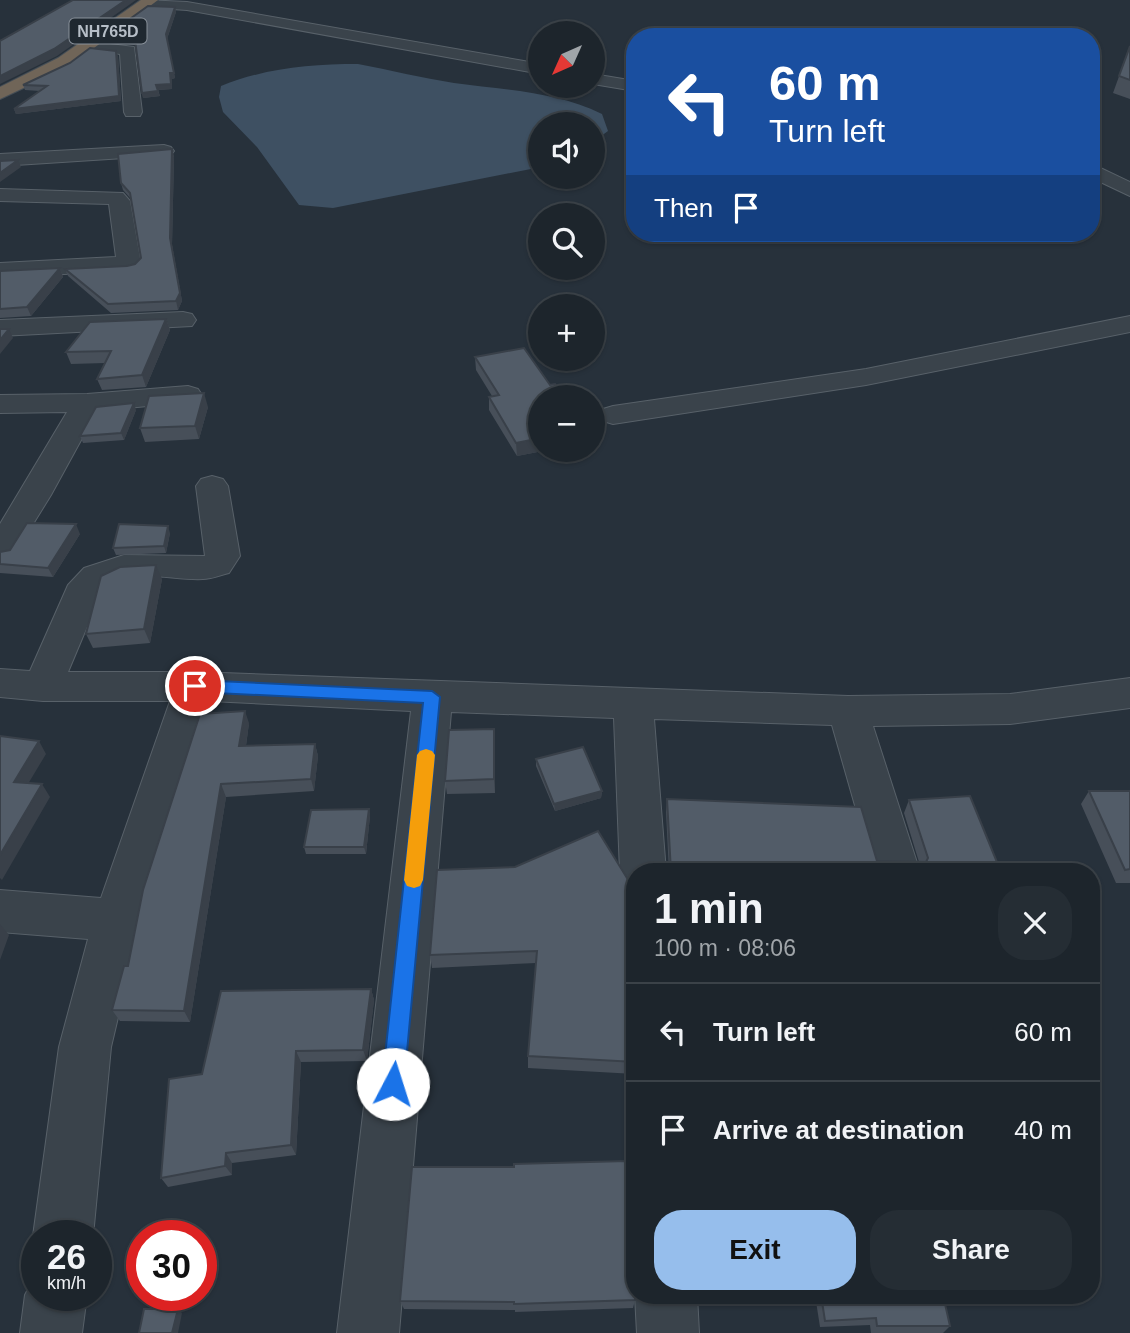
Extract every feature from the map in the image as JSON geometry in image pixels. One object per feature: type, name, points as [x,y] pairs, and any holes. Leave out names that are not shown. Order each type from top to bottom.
[{"type":"highway","name":"NH765D","points":[[0,94],[64,62],[148,2]]},
{"type":"highway","name":"NH765D","points":[[0,114],[61,69],[64,62]]},
{"type":"street","points":[[148,2],[201,8],[528,67]]},
{"type":"street","points":[[86,46],[128,50],[132,112]]},
{"type":"street","points":[[606,81],[626,84]]},
{"type":"street","points":[[128,293],[119,201],[115,198],[0,193],[9,160],[164,152]]},
{"type":"street","points":[[1100,166],[1117,161]]},
{"type":"street","points":[[1100,173],[1130,190]]},
{"type":"street","points":[[0,270],[128,293],[183,320]]},
{"type":"street","points":[[0,328],[128,293]]},
{"type":"street","points":[[613,415],[866,377],[1130,324]]},
{"type":"street","points":[[0,404],[87,403],[188,395]]},
{"type":"street","points":[[0,550],[35,495],[87,403]]},
{"type":"street","points":[[43,687],[86,585],[94,574],[116,567],[204,568],[217,565],[223,556],[212,486]]},
{"type":"street","points":[[0,496],[35,495]]},
{"type":"street","points":[[0,682],[43,687],[195,686],[848,711],[1010,709],[1130,693]]},
{"type":"street","points":[[65,1220],[85,1047],[117,920],[195,686]]},
{"type":"street","points":[[368,1333],[432,697]]},
{"type":"street","points":[[634,703],[643,863]]},
{"type":"street","points":[[848,711],[894,863]]},
{"type":"street","points":[[0,911],[117,920]]},
{"type":"street","points":[[666,1304],[668,1333]]},
{"type":"street","points":[[51,1333],[54,1311]]},
{"type":"water","points":[[358,64],[442,81],[528,92],[528,98],[557,98],[598,112],[528,112],[528,170],[333,208],[299,205],[257,147],[223,112],[219,97],[221,86],[238,80],[288,68]]},
{"type":"building","points":[[73,0],[126,0],[54,49],[0,76],[0,41]]},
{"type":"building","points":[[148,6],[175,7],[166,34],[174,73],[170,73],[171,84],[156,85],[158,91],[142,93],[135,40],[106,36]]},
{"type":"building","points":[[1130,46],[1130,80],[1119,76]]},
{"type":"building","points":[[90,48],[116,51],[119,96],[14,109],[47,86],[23,85],[70,63]]},
{"type":"building","points":[[172,149],[170,238],[180,293],[176,301],[108,304],[65,269],[127,266],[135,264],[141,258],[130,193],[121,183],[118,154]]},
{"type":"building","points":[[18,160],[0,173],[0,161]]},
{"type":"building","points":[[60,268],[27,307],[0,309],[0,271]]},
{"type":"building","points":[[166,319],[142,375],[97,379],[111,351],[66,352],[90,322]]},
{"type":"building","points":[[0,329],[9,329],[0,340]]},
{"type":"building","points":[[524,348],[528,354],[528,371],[540,371],[550,385],[528,385],[528,441],[516,443],[489,397],[499,395],[475,357]]},
{"type":"building","points":[[204,393],[195,426],[140,428],[149,396]]},
{"type":"building","points":[[134,403],[121,433],[80,436],[96,407]]},
{"type":"building","points":[[27,523],[76,524],[48,568],[0,564],[0,552],[10,550]]},
{"type":"building","points":[[119,524],[168,526],[164,546],[113,548]]},
{"type":"building","points":[[156,565],[144,629],[86,634],[101,576],[120,567]]},
{"type":"building","points":[[245,711],[239,746],[315,744],[311,779],[221,784],[184,1011],[112,1010],[124,966],[128,966],[143,890],[200,714]]},
{"type":"building","points":[[494,729],[494,779],[445,781],[449,730]]},
{"type":"building","points":[[0,736],[39,741],[14,782],[42,784],[0,855]]},
{"type":"building","points":[[583,747],[602,791],[554,804],[536,759]]},
{"type":"building","points":[[1089,791],[1130,791],[1130,869],[1125,870]]},
{"type":"building","points":[[970,796],[997,863],[671,863],[667,799],[861,807],[877,861],[926,862],[928,858],[909,800]]},
{"type":"building","points":[[369,809],[364,847],[304,847],[311,810]]},
{"type":"building","points":[[598,831],[626,876],[626,1061],[528,1056],[537,951],[430,955],[437,870],[515,867]]},
{"type":"building","points":[[371,989],[363,1050],[296,1051],[291,1145],[226,1153],[225,1166],[161,1178],[169,1079],[202,1074],[221,991]]},
{"type":"building","points":[[626,1161],[626,1300],[514,1304],[400,1301],[412,1167],[514,1167],[514,1164]]},
{"type":"building","points":[[822,1304],[945,1304],[950,1326],[877,1326],[876,1318],[825,1321]]},
{"type":"building","points":[[144,1311],[178,1311],[172,1333],[139,1333]]},
{"type":"slow traffic","points":[[414,880],[426,755]]},
{"type":"route","points":[[195,686],[432,697],[393,1084]]}]
